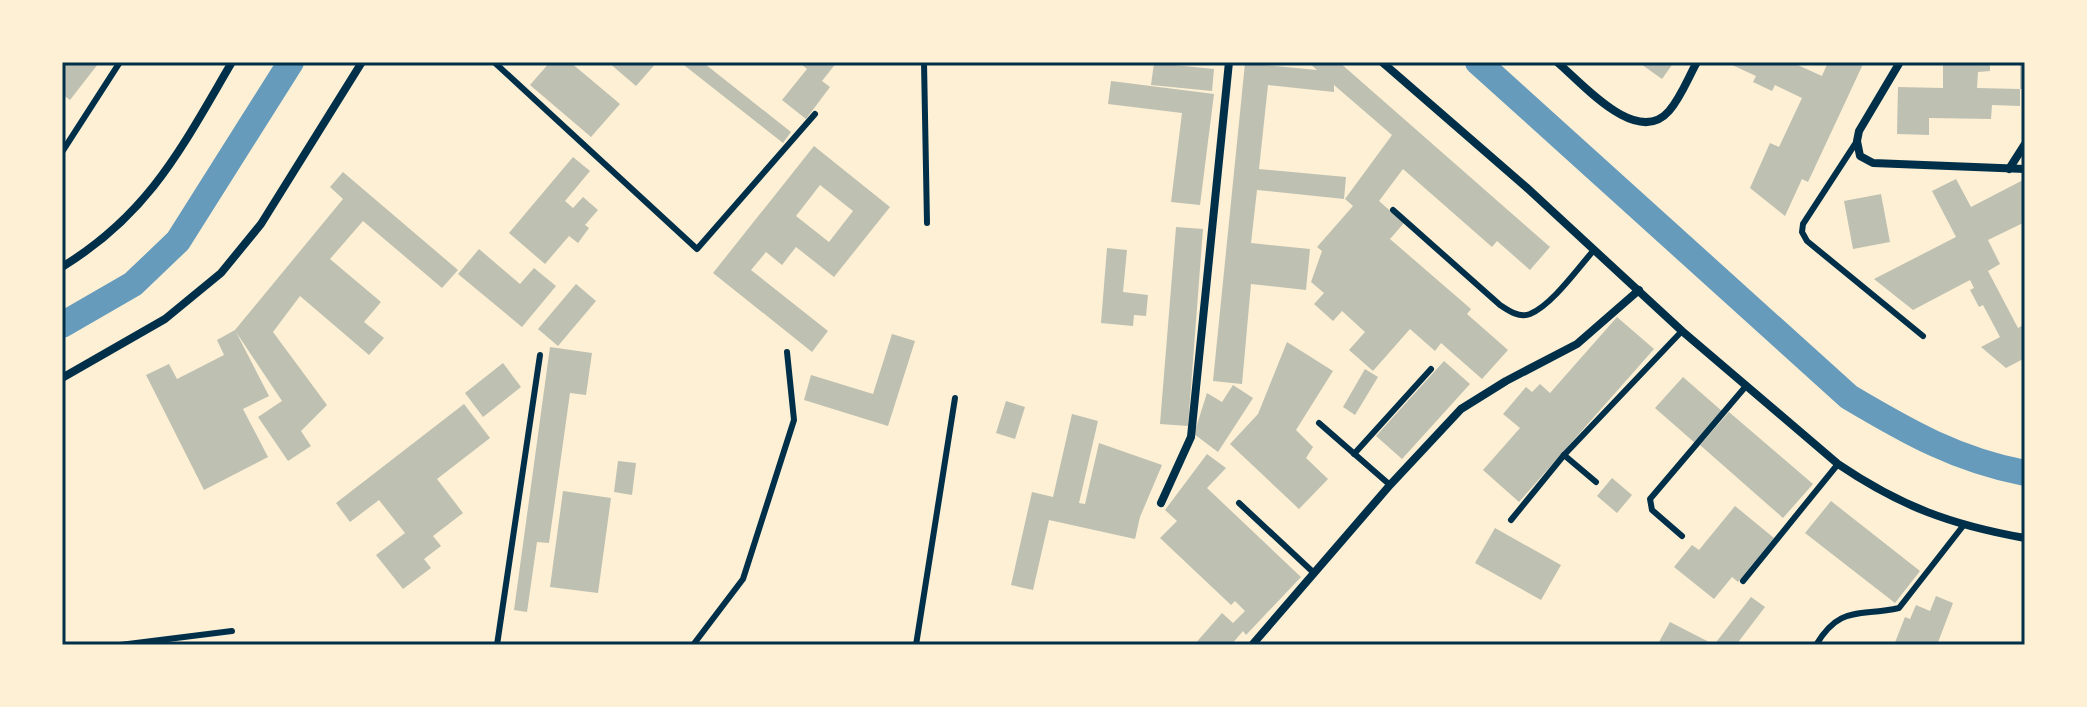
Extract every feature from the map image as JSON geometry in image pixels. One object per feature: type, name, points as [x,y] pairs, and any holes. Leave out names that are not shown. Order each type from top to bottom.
[{"type":"street","points":[[62,267],[85,253],[140,205],[170,166],[232,62]]},
{"type":"street","points":[[62,378],[165,319],[221,273],[261,224],[362,62]]},
{"type":"street","points":[[1161,503],[1191,437],[1229,62]]},
{"type":"street","points":[[1382,62],[1682,331],[1838,464],[1915,509],[1963,526],[2025,538]]},
{"type":"street","points":[[1557,62],[1617,113],[1631,121],[1645,123],[1656,121],[1668,113],[1697,62]]},
{"type":"street","points":[[1900,62],[1864,121],[1857,141],[1860,156],[1873,163],[2025,169]]},
{"type":"street","points":[[2009,169],[2025,144]]},
{"type":"street","points":[[1252,645],[1390,485],[1461,409],[1506,381],[1577,344],[1639,290]]},
{"type":"lane","points":[[62,152],[120,62]]},
{"type":"lane","points":[[494,62],[697,249],[815,114]]},
{"type":"lane","points":[[924,62],[927,223]]},
{"type":"lane","points":[[1857,141],[1803,224],[1802,232],[1807,241],[1923,336]]},
{"type":"lane","points":[[1393,210],[1514,314],[1529,315],[1551,299],[1594,250]]},
{"type":"lane","points":[[1511,520],[1564,455],[1682,331]]},
{"type":"lane","points":[[693,645],[743,579],[794,420],[787,352]]},
{"type":"lane","points":[[497,645],[540,355]]},
{"type":"lane","points":[[1354,454],[1431,369]]},
{"type":"lane","points":[[1682,536],[1652,510],[1650,499],[1746,386]]},
{"type":"lane","points":[[916,645],[955,398]]},
{"type":"lane","points":[[1319,423],[1390,485]]},
{"type":"lane","points":[[1564,455],[1596,482]]},
{"type":"lane","points":[[1743,581],[1838,464]]},
{"type":"lane","points":[[1239,503],[1314,573]]},
{"type":"lane","points":[[1816,645],[1828,625],[1839,617],[1899,608],[1963,526]]},
{"type":"lane","points":[[120,645],[232,631]]},
{"type":"building","points":[[62,62],[98,64],[70,100],[62,94]]},
{"type":"building","points":[[550,62],[570,62],[620,104],[591,137],[530,85]]},
{"type":"building","points":[[608,62],[657,62],[636,86]]},
{"type":"building","points":[[680,62],[706,62],[791,132],[783,143]]},
{"type":"building","points":[[799,62],[837,62],[822,81],[830,87],[806,119],[782,100],[807,69]]},
{"type":"building","points":[[1308,62],[1339,62],[1550,247],[1530,270],[1497,241],[1492,247],[1403,169],[1379,201],[1404,223],[1390,239],[1471,309],[1467,314],[1508,350],[1482,379],[1441,343],[1435,351],[1410,329],[1373,371],[1349,350],[1365,332],[1342,311],[1333,321],[1314,304],[1324,293],[1311,282],[1322,251],[1317,247],[1353,206],[1345,199],[1392,135],[1334,85],[1334,92],[1268,85],[1259,169],[1346,177],[1344,199],[1257,190],[1251,243],[1310,249],[1306,290],[1251,284],[1242,384],[1213,381],[1245,63],[1317,70]]},
{"type":"building","points":[[1638,62],[1674,62],[1662,79]]},
{"type":"building","points":[[1731,62],[1791,62],[1822,76],[1828,62],[1864,62],[1808,182],[1802,179],[1785,216],[1750,188],[1770,143],[1779,147],[1802,98],[1775,85],[1772,91],[1753,82],[1756,76]]},
{"type":"building","points":[[1943,62],[1990,62],[1990,71],[1978,72],[1977,88],[2020,89],[2020,106],[1992,105],[1991,119],[1929,118],[1929,135],[1897,134],[1898,87],[1943,88]]},
{"type":"building","points":[[2020,62],[2025,62],[2025,89],[2020,89]]},
{"type":"building","points":[[1154,63],[1214,69],[1212,91],[1151,85]]},
{"type":"building","points":[[1111,81],[1214,94],[1200,205],[1171,202],[1182,113],[1108,104]]},
{"type":"building","points":[[814,146],[890,207],[834,277],[796,247],[782,265],[766,252],[751,270],[828,331],[812,352],[713,273]],"holes":[[[820,185],[853,211],[829,242],[796,216]]]},
{"type":"building","points":[[573,157],[590,171],[565,201],[573,208],[583,197],[598,210],[585,225],[589,228],[578,243],[569,236],[545,264],[509,233]]},
{"type":"building","points":[[343,172],[458,270],[442,288],[363,221],[330,259],[381,302],[364,322],[384,338],[369,355],[300,296],[273,332],[327,405],[301,431],[311,446],[288,461],[258,417],[282,401],[236,332],[269,396],[243,409],[268,457],[204,490],[146,375],[169,364],[177,379],[224,355],[217,340],[235,330],[343,199],[330,187]]},
{"type":"building","points":[[1956,179],[1971,207],[2025,179],[2025,222],[1988,240],[2000,264],[1988,271],[2018,328],[2025,324],[2025,358],[2006,368],[1981,347],[2000,337],[1983,305],[1979,307],[1970,290],[1974,288],[1970,280],[1913,310],[1874,279],[1956,237],[1932,191]]},
{"type":"building","points":[[1881,194],[1890,242],[1853,249],[1844,201]]},
{"type":"building","points":[[1176,227],[1203,229],[1188,426],[1160,424]]},
{"type":"building","points":[[1107,248],[1127,250],[1123,292],[1148,295],[1146,316],[1134,315],[1133,326],[1101,323]]},
{"type":"building","points":[[479,249],[520,284],[534,268],[556,286],[522,327],[458,274]]},
{"type":"building","points":[[576,284],[596,301],[558,346],[538,329]]},
{"type":"building","points":[[1617,317],[1654,349],[1519,502],[1483,470],[1520,428],[1503,414],[1526,387],[1532,392],[1540,384],[1550,393]]},
{"type":"building","points":[[892,334],[915,341],[888,426],[804,400],[811,375],[873,394]]},
{"type":"building","points":[[1287,342],[1333,371],[1296,430],[1313,447],[1306,458],[1328,479],[1299,509],[1230,444],[1258,414]]},
{"type":"building","points":[[550,347],[592,353],[586,395],[570,393],[549,543],[537,542],[527,612],[514,610]]},
{"type":"building","points":[[1444,361],[1470,384],[1402,459],[1376,436]]},
{"type":"building","points":[[503,363],[521,387],[483,417],[465,393]]},
{"type":"building","points":[[1365,369],[1378,377],[1355,415],[1343,407]]},
{"type":"building","points":[[1683,377],[1723,412],[1695,443],[1655,408]]},
{"type":"building","points":[[1233,385],[1253,398],[1218,452],[1194,434],[1207,393],[1222,402]]},
{"type":"building","points":[[1006,401],[1025,407],[1015,439],[996,433]]},
{"type":"building","points":[[464,404],[490,438],[437,479],[463,513],[433,536],[441,546],[424,559],[431,568],[403,589],[376,555],[405,533],[379,500],[350,522],[336,503]]},
{"type":"building","points":[[1729,412],[1813,484],[1783,518],[1700,445]]},
{"type":"building","points":[[1072,414],[1098,421],[1079,503],[1085,504],[1099,443],[1162,465],[1140,517],[1135,539],[1049,520],[1033,590],[1011,585],[1032,492],[1053,497]]},
{"type":"building","points":[[1207,454],[1226,468],[1207,488],[1301,577],[1246,635],[1243,631],[1231,645],[1194,645],[1222,613],[1233,623],[1245,611],[1235,601],[1231,605],[1160,538],[1177,521],[1165,510]]},
{"type":"building","points":[[618,461],[636,463],[632,495],[614,492]]},
{"type":"building","points":[[1612,478],[1632,495],[1617,513],[1597,496]]},
{"type":"building","points":[[563,491],[611,498],[598,593],[550,587]]},
{"type":"building","points":[[1831,501],[1920,571],[1895,603],[1805,533]]},
{"type":"building","points":[[1735,506],[1774,538],[1738,582],[1732,577],[1714,599],[1674,567],[1692,545],[1699,550]]},
{"type":"building","points":[[1495,528],[1561,565],[1541,600],[1475,563]]},
{"type":"building","points":[[1936,596],[1953,603],[1937,645],[1894,645],[1905,617],[1910,619],[1916,605],[1930,611]]},
{"type":"building","points":[[1751,597],[1765,607],[1736,645],[1714,645]]},
{"type":"building","points":[[1670,622],[1709,642],[1708,645],[1664,645],[1659,642]]},
{"type":"waterway","points":[[62,325],[133,284],[178,241],[291,62]]},
{"type":"waterway","points":[[1478,62],[1849,397],[1934,443],[1977,461],[2025,473]]}]
